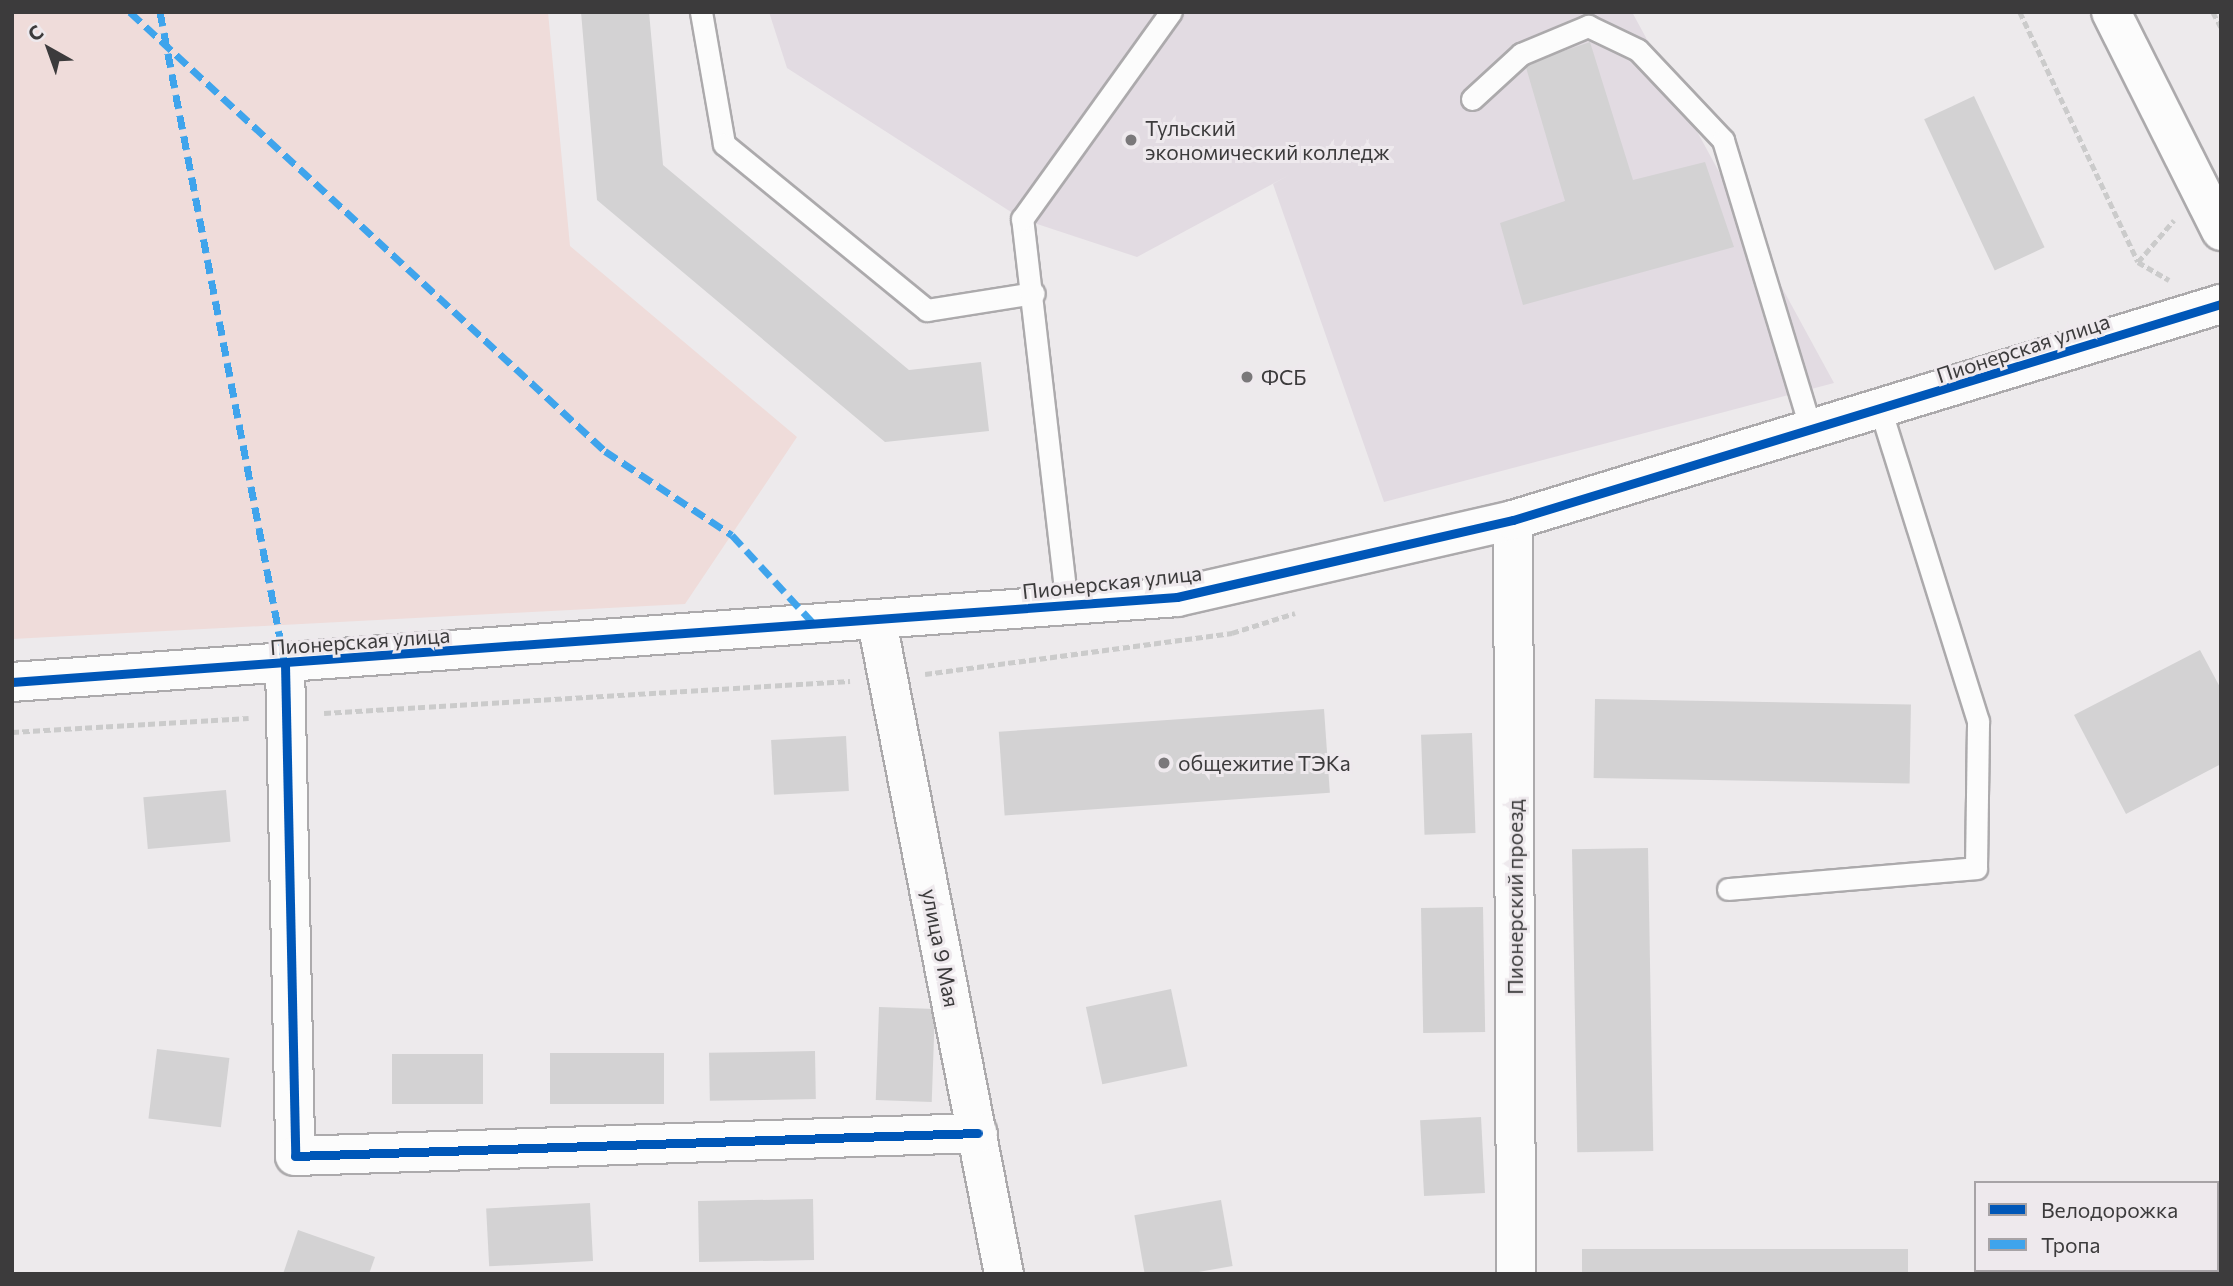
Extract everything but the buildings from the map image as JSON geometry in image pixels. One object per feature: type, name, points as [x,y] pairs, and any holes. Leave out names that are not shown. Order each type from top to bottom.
[{"type":"street","points":[[2111,12],[2221,231]]},
{"type":"street","name":"Пионерская улица","points":[[12,682],[877,622],[1177,597],[1513,520],[1812,433],[2216,305]]},
{"type":"street","name":"Пионерский проезд","points":[[1513,520],[1516,1274]]},
{"type":"street","name":"улица 9 Мая","points":[[877,622],[1004,1274]]},
{"type":"street","points":[[285,664],[295,1156],[978,1133]]},
{"type":"lane","points":[[701,12],[724,144],[927,310],[1034,293]]},
{"type":"lane","points":[[1067,606],[1034,293],[1022,219],[1165,13]]},
{"type":"lane","points":[[1472,100],[1521,54],[1587,26],[1638,50],[1723,140],[1812,433]]},
{"type":"lane","points":[[1728,889],[1976,868],[1978,721],[1881,411]]},
{"type":"path","points":[[2020,12],[2138,262],[2216,305]]},
{"type":"path","points":[[2213,12],[2221,27]]},
{"type":"path","points":[[2138,262],[2201,190]]},
{"type":"shaded area","points":[[12,12],[548,12],[570,246],[797,437],[685,604],[12,639]]},
{"type":"shaded area","points":[[769,12],[1632,12],[1834,383],[1384,502],[1273,184],[1289,175],[1137,257],[1022,219],[787,68]]},
{"type":"marked path","points":[[130,12],[605,451],[732,535],[815,625]]},
{"type":"marked path","points":[[160,12],[285,664]]},
{"type":"cycle path","points":[[12,682],[1177,597],[1513,520],[2221,304]]},
{"type":"cycle path","points":[[285,664],[295,1156],[978,1133]]},
{"type":"place","name":"Тульский экономический колледж","points":[[1131,140]]},
{"type":"place","name":"ФСБ","points":[[1247,377]]},
{"type":"place","name":"общежитие ТЭКа","points":[[1164,763]]}]
